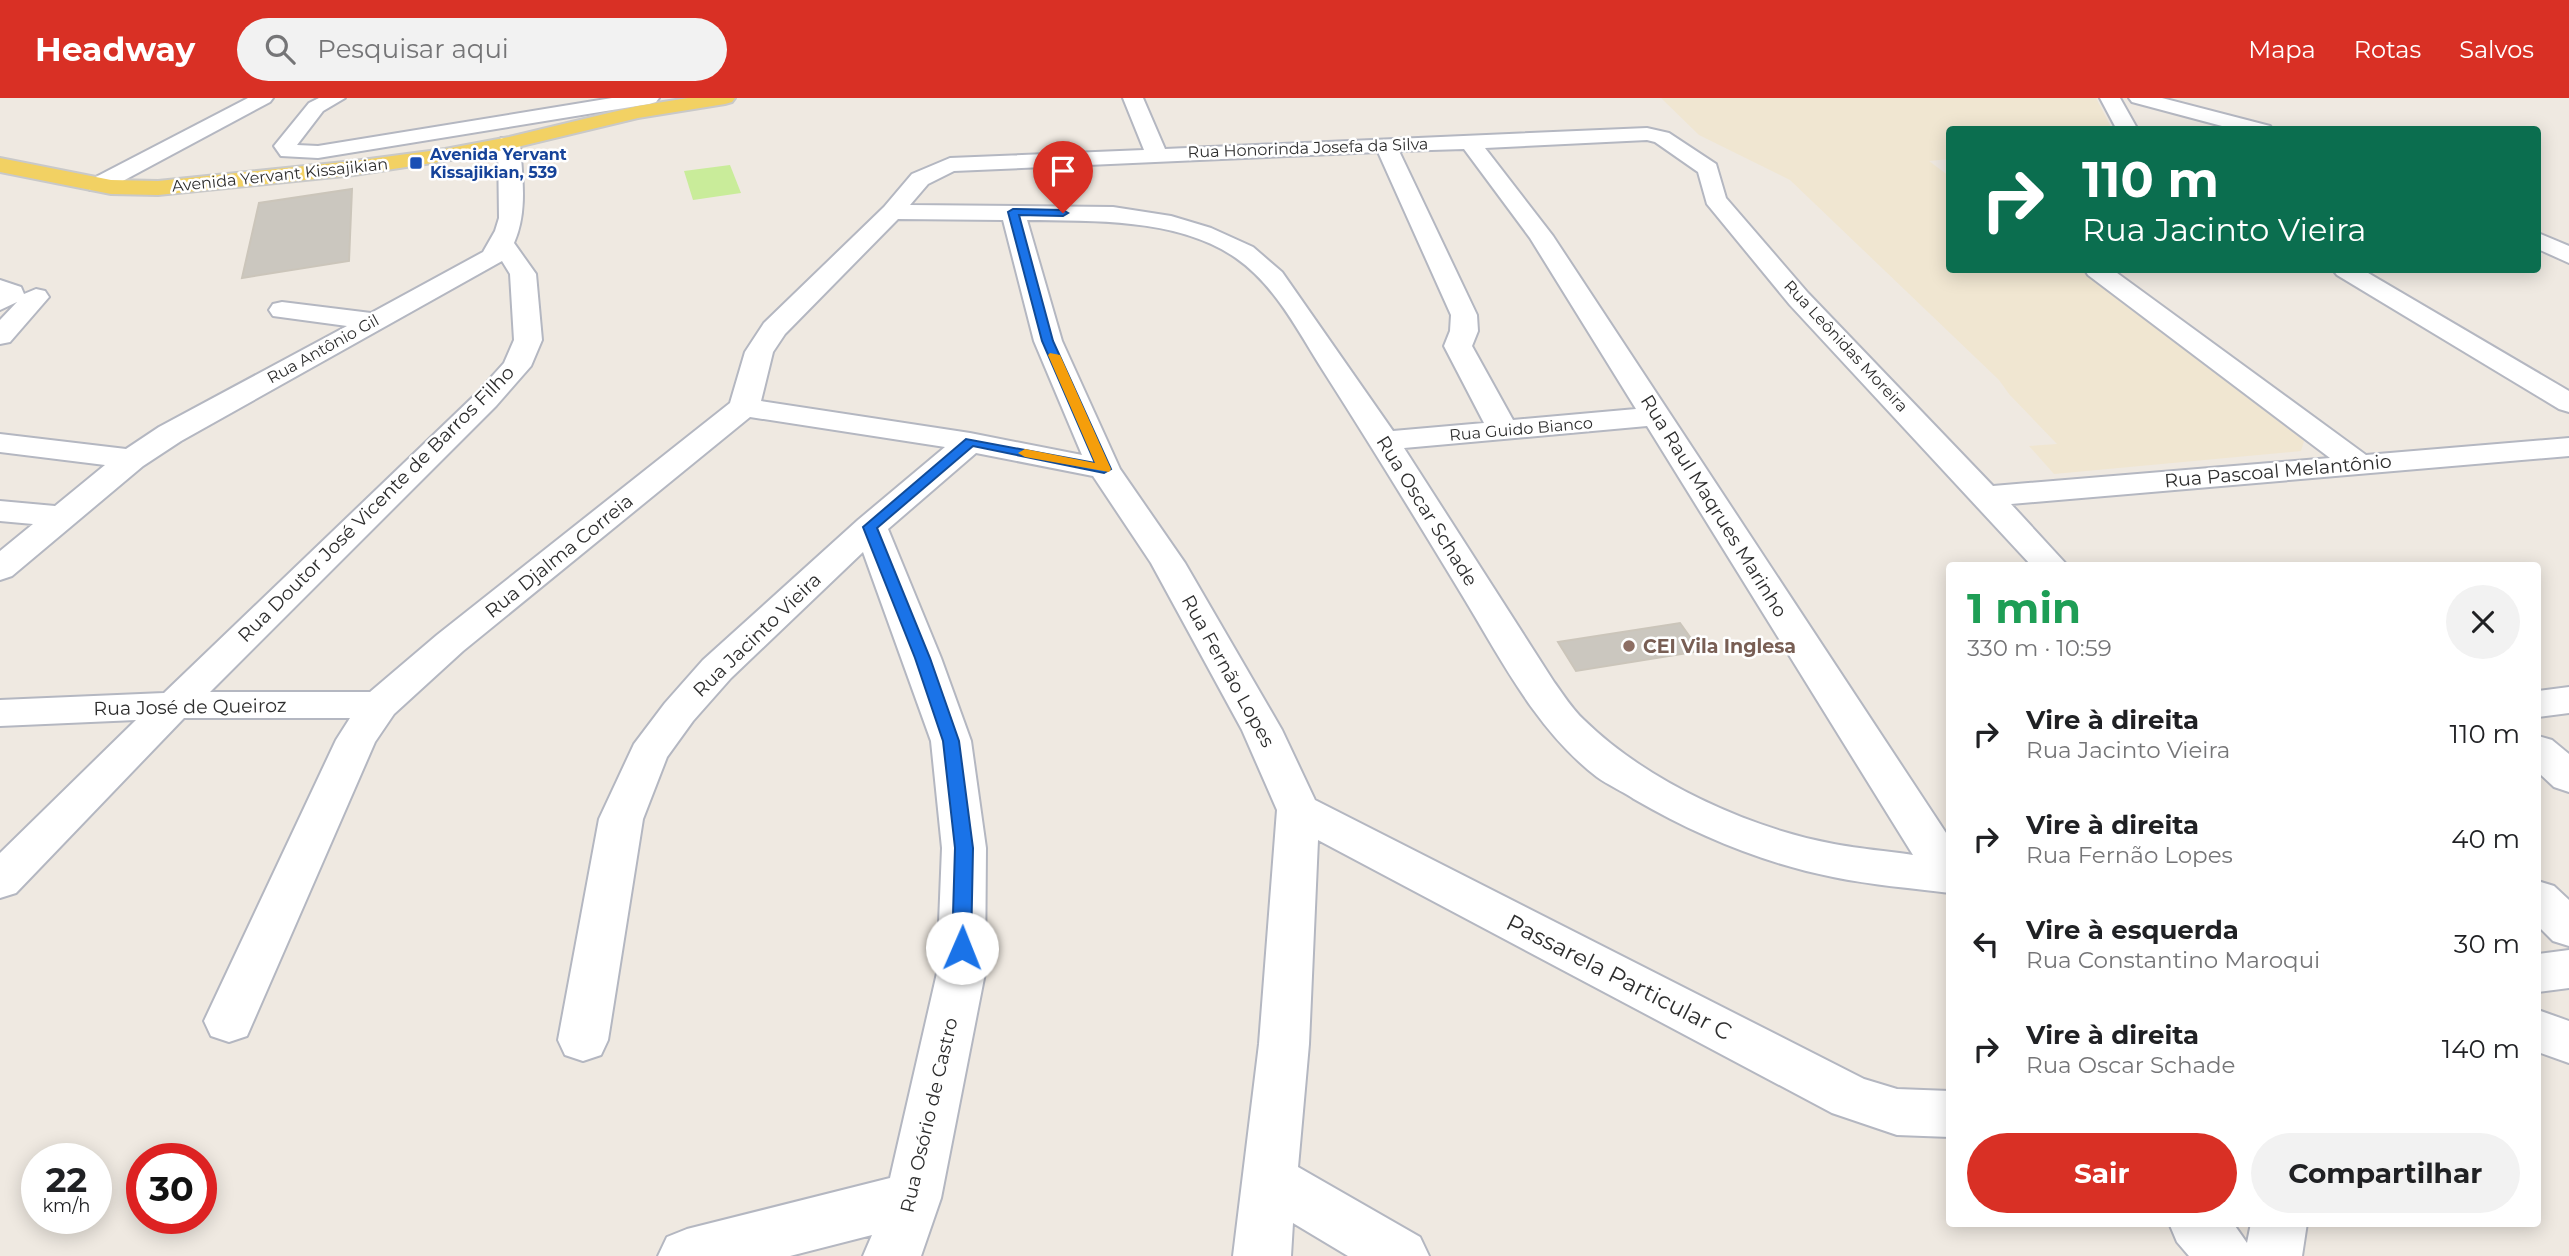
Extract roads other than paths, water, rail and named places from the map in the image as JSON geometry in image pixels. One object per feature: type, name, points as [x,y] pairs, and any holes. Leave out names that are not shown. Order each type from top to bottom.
[{"type":"main road","name":"Avenida Yervant Kissajikian","points":[[0,164],[98,185],[158,188],[354,168],[509,143],[638,112],[725,98]]},
{"type":"street","points":[[98,185],[263,98]]},
{"type":"street","points":[[335,98],[316,107],[285,146],[289,151],[318,152],[649,98]]},
{"type":"street","points":[[1133,98],[1156,154]]},
{"type":"street","points":[[2110,98],[2126,126]]},
{"type":"street","points":[[2139,98],[2248,126]]},
{"type":"street","points":[[2196,98],[2227,101]]},
{"type":"street","points":[[213,149],[253,119],[250,113],[240,111]]},
{"type":"street","name":"Rua Honorinda Josefa da Silva","points":[[892,212],[920,179],[929,173],[950,165],[969,163],[1647,134]]},
{"type":"street","name":"Rua Leônidas Moreira","points":[[1647,134],[1662,138],[1708,169],[1715,199],[1799,299],[2047,562]]},
{"type":"street","name":"Rua Raul Maqrues Marinho","points":[[1470,142],[1541,236],[1946,870]]},
{"type":"street","points":[[503,245],[512,225],[509,143]]},
{"type":"street","points":[[1385,145],[1464,315],[1464,331],[1458,346],[1503,430]]},
{"type":"street","points":[[892,212],[774,329],[759,352],[744,407],[970,442],[1104,469]]},
{"type":"street","name":"Rua Oscar Schade","points":[[892,212],[1113,214],[1163,221],[1202,233],[1244,252],[1273,277],[1384,441],[1540,691],[1568,728],[1612,767],[1678,805],[1760,842],[1834,862],[1946,876]]},
{"type":"street","name":"Rua Fernão Lopes","points":[[1013,212],[1048,341],[1104,469],[1168,563],[1262,730],[1298,810],[1284,1044],[1272,1181],[1262,1256]]},
{"type":"street","points":[[2541,242],[2569,256]]},
{"type":"street","name":"Rua Antônio Gil","points":[[0,569],[132,459],[170,434],[373,321],[468,273],[492,257],[503,245]]},
{"type":"street","name":"Rua Doutor José Vicente de Barros Filho","points":[[0,881],[174,705],[486,400],[517,366],[528,340],[523,274],[503,245]]},
{"type":"street","points":[[2101,273],[2359,464]]},
{"type":"street","points":[[2351,273],[2569,403]]},
{"type":"street","points":[[0,288],[12,293],[0,302]]},
{"type":"street","points":[[0,336],[36,297]]},
{"type":"street","points":[[282,310],[373,321]]},
{"type":"street","name":"Rua Djalma Correia","points":[[229,1021],[356,740],[380,705],[450,643],[744,407]]},
{"type":"street","name":"Rua Guido Bianco","points":[[1384,441],[1657,416]]},
{"type":"street","name":"Rua Jacinto Vieira","points":[[583,1040],[621,819],[648,754],[679,712],[717,669],[870,527],[970,442]]},
{"type":"street","points":[[0,443],[132,459]]},
{"type":"street","name":"Rua Pascoal Melantônio","points":[[1987,496],[2569,447]]},
{"type":"street","points":[[0,511],[61,517]]},
{"type":"street","name":"Rua Osório de Castro","points":[[870,527],[922,658],[951,741],[964,848],[961,973],[913,1198],[892,1256]]},
{"type":"street","points":[[2541,704],[2569,700]]},
{"type":"street","name":"Rua José de Queiroz","points":[[0,713],[174,705],[380,705]]},
{"type":"street","points":[[2541,753],[2569,778]]},
{"type":"street","name":"Passarela Particular C","points":[[1298,810],[1850,1097],[1898,1112],[1946,1114]]},
{"type":"street","points":[[2541,909],[2554,958]]},
{"type":"street","points":[[2541,1032],[2569,1042]]},
{"type":"street","points":[[1272,1181],[1400,1256]]},
{"type":"street","points":[[687,1256],[913,1198]]},
{"type":"street","points":[[2200,1227],[2224,1256]]},
{"type":"street","points":[[2273,1256],[2278,1227]]},
{"type":"place","name":"Avenida Yervant Kissajikian, 539","points":[[416,163]]},
{"type":"place","name":"CEI Vila Inglesa","points":[[1629,646]]}]
